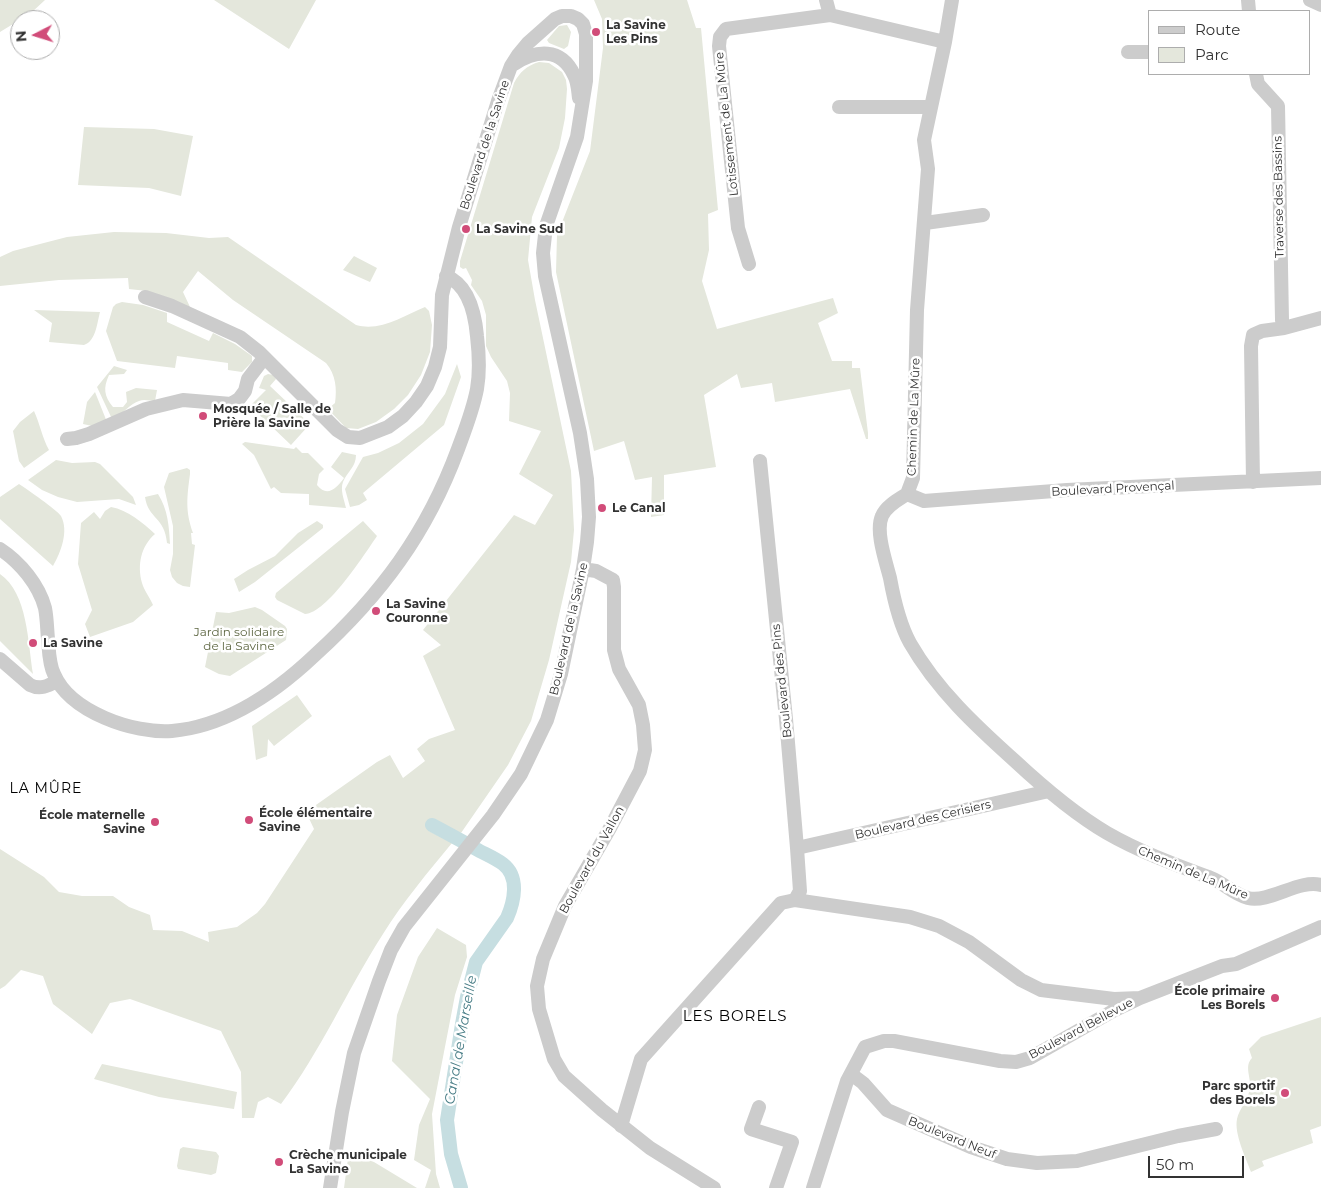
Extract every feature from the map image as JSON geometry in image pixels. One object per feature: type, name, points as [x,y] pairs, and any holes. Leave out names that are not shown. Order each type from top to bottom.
[{"type":"street","points":[[826,0],[830,15],[945,42]]},
{"type":"street","name":"Chemin de La Mûre","points":[[952,0],[924,140],[928,169],[917,310],[913,471],[907,494],[896,500],[882,514],[879,527],[893,594],[906,634],[939,686],[979,729],[1063,804],[1107,833],[1146,854],[1217,880],[1236,894],[1250,899],[1310,884],[1321,885]]},
{"type":"street","points":[[1310,0],[1321,5]]},
{"type":"street","name":"Lotissement de La Mûre","points":[[749,264],[738,228],[719,46],[720,37],[726,29],[830,15]]},
{"type":"street","name":"Boulevard de la Savine","points":[[330,1188],[354,1053],[391,950],[404,927],[493,815],[521,774],[547,720],[561,674],[588,542],[589,517],[587,479],[580,434],[544,276],[543,253],[546,226],[577,137],[586,81],[586,34],[583,24],[578,19],[571,16],[562,16],[555,19],[528,43],[518,54],[511,66],[498,101],[459,227],[446,276]]},
{"type":"street","name":"Boulevard de la Savine","points":[[511,66],[524,58],[544,52],[563,59],[574,74],[581,112]]},
{"type":"street","points":[[1128,52],[1148,52]]},
{"type":"street","name":"Traverse des Bassins","points":[[1256,75],[1258,84],[1278,106],[1282,320],[1284,328]]},
{"type":"street","points":[[838,107],[931,107]]},
{"type":"street","points":[[925,223],[984,215]]},
{"type":"street","points":[[0,549],[18,564],[40,593],[45,609],[50,664],[57,681],[82,705],[95,713],[118,724],[151,730],[185,729],[220,719],[256,702],[294,675],[346,627],[384,585],[415,539],[447,480],[466,428],[477,389],[479,354],[476,322],[466,295],[460,285],[446,276],[442,295],[440,347],[435,367],[427,386],[403,416],[388,427],[360,438],[348,437],[337,430],[259,352],[240,337],[172,306],[145,297]]},
{"type":"street","points":[[1253,482],[1251,346],[1253,335],[1262,331],[1284,328],[1321,318]]},
{"type":"street","points":[[67,439],[88,434],[146,409],[183,400],[231,404],[239,399],[245,391],[248,379],[264,358]]},
{"type":"street","name":"Boulevard des Pins","points":[[760,460],[797,848],[800,891],[795,900]]},
{"type":"street","name":"Boulevard Provençal","points":[[907,494],[924,501],[1067,490],[1321,478]]},
{"type":"street","name":"Boulevard du Vallon","points":[[583,569],[596,571],[613,580],[614,650],[619,669],[639,706],[645,750],[640,771],[565,906],[543,959],[537,986],[539,1009],[554,1059],[564,1076],[621,1126],[650,1148],[714,1188]]},
{"type":"street","points":[[0,659],[30,685],[35,687],[43,687],[57,681]]},
{"type":"street","name":"Boulevard des Cerisiers","points":[[797,848],[1049,791]]},
{"type":"street","points":[[621,1126],[641,1059],[781,903],[795,900],[910,917],[939,926],[969,942],[1021,980],[1041,990],[1114,999],[1140,998]]},
{"type":"street","name":"Boulevard Bellevue","points":[[851,1074],[865,1047],[874,1043],[894,1041],[1000,1061],[1016,1062],[1036,1056],[1112,1011],[1140,998],[1222,966],[1236,964],[1321,927]]},
{"type":"street","points":[[813,1188],[836,1113],[851,1074]]},
{"type":"street","name":"Boulevard Neuf","points":[[851,1074],[863,1083],[887,1110],[945,1137],[1007,1159],[1037,1163],[1077,1161],[1178,1136],[1216,1129]]},
{"type":"street","points":[[759,1107],[751,1129],[792,1142],[776,1188]]},
{"type":"green space","points":[[0,0],[45,0],[34,10],[10,10],[10,26],[0,32]]},
{"type":"green space","points":[[214,0],[316,0],[289,49]]},
{"type":"green space","points":[[594,0],[687,0],[696,28],[701,28],[718,210],[708,214],[709,250],[702,281],[717,329],[833,298],[838,313],[818,323],[832,361],[852,361],[852,368],[860,368],[868,433],[868,439],[866,439],[850,389],[775,402],[772,383],[741,388],[737,374],[704,395],[716,467],[664,475],[664,515],[651,517],[652,477],[635,480],[624,441],[594,451],[556,272],[557,235],[590,151],[603,48],[602,19]]},
{"type":"green space","points":[[567,25],[571,32],[568,46],[564,49],[549,43],[547,40],[559,26]]},
{"type":"green space","points":[[539,62],[549,63],[562,72],[566,80],[567,89],[565,118],[559,148],[532,217],[528,260],[571,471],[574,530],[571,562],[549,660],[531,721],[508,765],[461,833],[435,821],[429,831],[452,843],[416,887],[391,922],[295,1084],[281,1104],[268,1097],[258,1102],[254,1118],[242,1118],[241,1072],[221,1031],[130,999],[110,1003],[92,1034],[53,1004],[43,976],[21,970],[0,989],[0,849],[44,877],[59,892],[82,896],[113,896],[129,907],[150,915],[153,930],[182,931],[209,942],[208,932],[237,927],[257,913],[265,904],[314,829],[306,812],[377,762],[390,755],[403,778],[425,761],[417,749],[429,739],[455,730],[423,656],[441,645],[423,630],[514,515],[535,525],[553,495],[519,474],[541,431],[509,421],[510,393],[507,381],[486,346],[486,315],[482,301],[471,285],[472,280],[466,268],[460,267],[460,261],[514,83],[524,70],[530,65]]},
{"type":"green space","points":[[84,127],[154,129],[193,136],[181,196],[149,188],[78,185]]},
{"type":"green space","points":[[114,232],[166,233],[209,238],[228,237],[356,325],[365,327],[383,325],[425,307],[429,311],[432,325],[430,352],[421,375],[408,395],[394,409],[376,422],[358,429],[346,428],[328,409],[335,403],[336,387],[332,372],[326,363],[233,300],[198,271],[183,292],[190,307],[147,291],[129,289],[128,278],[59,280],[0,286],[0,257],[13,251],[67,237]]},
{"type":"green space","points":[[354,256],[377,268],[370,282],[343,270]]},
{"type":"green space","points":[[122,302],[143,305],[167,313],[167,322],[209,341],[213,333],[235,344],[252,356],[252,362],[242,372],[228,370],[228,363],[177,356],[175,368],[117,361],[106,331],[113,307]]},
{"type":"green space","points":[[34,310],[100,312],[94,336],[84,345],[49,342],[52,323]]},
{"type":"green space","points":[[457,364],[461,377],[444,425],[363,493],[367,500],[359,505],[350,507],[345,489],[363,457],[378,453],[399,443],[423,424],[445,394]]},
{"type":"green space","points":[[114,366],[127,370],[124,374],[109,375],[107,380],[105,392],[113,407],[123,407],[127,402],[126,392],[136,388],[157,390],[155,401],[143,400],[136,402],[112,419],[97,387]]},
{"type":"green space","points":[[268,374],[273,375],[276,379],[270,386],[310,424],[291,445],[250,406],[266,390],[259,388],[264,376]]},
{"type":"green space","points":[[95,392],[107,422],[97,427],[83,424],[87,402]]},
{"type":"green space","points":[[34,411],[49,450],[24,468],[19,461],[13,431],[20,422]]},
{"type":"green space","points":[[245,442],[294,449],[296,447],[302,453],[308,453],[324,469],[319,474],[317,485],[324,491],[332,490],[344,478],[331,467],[342,452],[356,455],[355,463],[342,485],[346,508],[309,505],[309,494],[281,493],[274,487],[271,489],[254,455],[242,444]]},
{"type":"green space","points":[[56,460],[72,463],[95,462],[100,464],[133,497],[136,505],[119,499],[77,502],[42,490],[28,480]]},
{"type":"green space","points":[[187,468],[190,470],[188,511],[193,533],[191,533],[192,544],[195,545],[190,587],[177,583],[172,577],[170,570],[173,554],[173,526],[164,487],[169,473]]},
{"type":"green space","points":[[19,484],[48,504],[61,516],[64,535],[59,554],[53,566],[0,519],[0,497]]},
{"type":"green space","points":[[158,494],[166,512],[170,544],[167,543],[166,534],[160,523],[149,510],[145,497]]},
{"type":"green space","points":[[111,507],[129,514],[155,534],[146,544],[140,563],[143,586],[153,605],[133,622],[90,637],[85,624],[92,610],[78,564],[81,523],[94,512],[100,519],[105,511]]},
{"type":"green space","points":[[317,521],[323,525],[323,528],[255,582],[239,592],[234,579],[275,556],[298,533]]},
{"type":"green space","name":"Jardin solidaire de la Savine","points":[[363,521],[377,536],[344,582],[324,604],[314,611],[305,614],[277,600],[275,597],[276,593]]},
{"type":"green space","points":[[0,574],[16,593],[21,606],[28,634],[33,674],[0,641]]},
{"type":"green space","name":"Jardin solidaire de la Savine","points":[[255,607],[285,626],[287,629],[286,640],[230,676],[219,674],[205,667],[216,612],[229,613]]},
{"type":"green space","points":[[297,695],[312,716],[274,746],[268,739],[267,756],[256,760],[252,726]]},
{"type":"green space","points":[[437,928],[466,945],[467,957],[455,995],[432,1114],[436,1174],[440,1188],[425,1188],[431,1170],[414,1160],[419,1125],[430,1099],[392,1061],[397,1015],[418,957]]},
{"type":"green space","name":"Parc sportif des Borels","points":[[1321,1017],[1321,1126],[1310,1130],[1313,1143],[1262,1161],[1264,1166],[1251,1172],[1237,1132],[1238,1115],[1248,1096],[1250,1087],[1248,1064],[1252,1058],[1249,1049],[1261,1037]]},
{"type":"green space","points":[[102,1064],[237,1092],[234,1109],[159,1097],[94,1079]]},
{"type":"green space","points":[[183,1147],[216,1152],[219,1156],[216,1173],[211,1175],[178,1169],[180,1149]]},
{"type":"green space","points":[[349,1151],[364,1156],[417,1188],[344,1188]]},
{"type":"waterway","name":"Canal de Marseille","points":[[432,825],[503,864],[508,869],[514,883],[512,905],[507,918],[476,962],[462,1024],[447,1120],[451,1154],[461,1188]]},
{"type":"place","name":"La Savine Les Pins","points":[[596,32]]},
{"type":"place","name":"La Savine Sud","points":[[466,229]]},
{"type":"place","name":"Mosquée / Salle de Prière la Savine","points":[[203,416]]},
{"type":"place","name":"Le Canal","points":[[602,508]]},
{"type":"place","name":"La Savine Couronne","points":[[376,611]]},
{"type":"place","name":"La Savine","points":[[33,643]]},
{"type":"place","name":"École élémentaire Savine","points":[[249,820]]},
{"type":"place","name":"École maternelle Savine","points":[[155,822]]},
{"type":"place","name":"École primaire Les Borels","points":[[1275,998]]},
{"type":"place","name":"Parc sportif des Borels","points":[[1285,1093]]},
{"type":"place","name":"Crèche municipale La Savine","points":[[279,1162]]},
{"type":"district","name":"LA MÛRE","points":[[46,789]]},
{"type":"district","name":"LES BORELS","points":[[735,1017]]}]
